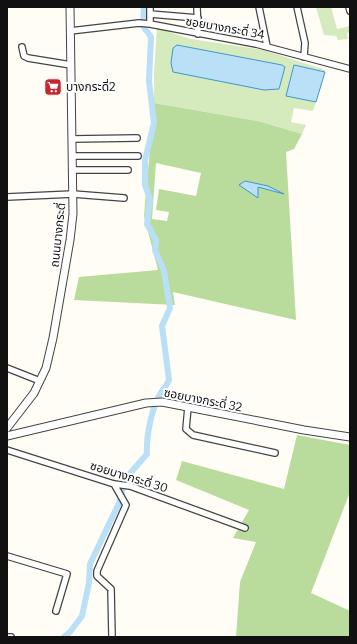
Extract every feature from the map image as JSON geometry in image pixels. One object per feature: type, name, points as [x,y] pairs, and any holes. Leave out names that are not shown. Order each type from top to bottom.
[{"type":"street","name":"ถนนบางกระดี่","points":[[7,428],[34,392],[40,381],[52,346],[66,266],[73,214],[70,7]]},
{"type":"street","points":[[145,24],[150,14],[150,7]]},
{"type":"street","points":[[197,7],[198,34]]},
{"type":"street","points":[[259,7],[267,46]]},
{"type":"street","points":[[297,7],[306,43],[304,57]]},
{"type":"street","points":[[349,7],[350,11]]},
{"type":"street","points":[[150,14],[198,18]]},
{"type":"street","name":"ซอยบางกระดี่ 34","points":[[70,31],[145,24],[267,46],[350,69]]},
{"type":"street","points":[[22,47],[24,56],[28,58],[71,65]]},
{"type":"street","points":[[72,139],[137,138]]},
{"type":"street","points":[[72,156],[138,156]]},
{"type":"street","points":[[72,170],[128,170]]},
{"type":"street","points":[[7,197],[73,194],[124,198]]},
{"type":"street","points":[[7,368],[40,381]]},
{"type":"street","name":"ซอยบางกระดี่ 32","points":[[7,436],[158,402],[304,430],[350,437]]},
{"type":"street","points":[[188,407],[186,429],[193,435],[275,454]]},
{"type":"street","name":"ซอยบางกระดี่ 30","points":[[7,450],[114,484],[128,486],[245,528]]},
{"type":"street","points":[[112,637],[111,589],[97,576],[97,571],[100,560],[126,505],[114,484]]},
{"type":"street","points":[[7,556],[67,574],[56,611]]},
{"type":"green space","points":[[316,7],[331,7],[337,29],[350,26],[350,32],[347,33],[348,39],[338,40],[336,36],[324,35]]},
{"type":"green space","points":[[157,28],[191,39],[264,50],[325,70],[325,72],[294,65],[286,96],[316,102],[313,111],[294,108],[291,122],[306,125],[302,134],[258,121],[154,103],[154,72]],"holes":[[[178,45],[282,65],[279,89]]]},
{"type":"green space","points":[[154,103],[258,121],[302,134],[294,149],[286,152],[296,320],[173,292],[175,305],[74,300],[79,277],[158,270],[144,216]],"holes":[[[156,163],[201,173],[196,196],[159,189],[156,210],[169,212],[167,221],[152,219]]]},
{"type":"green space","points":[[297,435],[350,445],[350,492],[311,593],[350,611],[350,637],[236,637],[240,582],[256,542],[233,538],[249,510],[176,480],[182,461],[284,489]]},
{"type":"water","points":[[177,45],[282,65],[285,67],[279,89],[264,90],[173,72],[171,63],[173,48]]},
{"type":"water","points":[[294,65],[325,72],[316,102],[286,96]]},
{"type":"water","points":[[245,181],[268,186],[284,194],[258,187],[258,198],[239,185]]},
{"type":"waterway","points":[[64,637],[70,632],[82,616],[89,583],[90,564],[119,503],[126,478],[147,454],[148,433],[151,417],[156,402],[169,380],[162,326],[170,308],[164,271],[155,250],[156,240],[147,224],[150,199],[145,185],[145,160],[154,123],[149,81],[151,37],[143,26],[144,7]]},
{"type":"place","name":"บางกระดี่2","points":[[53,87]]}]
